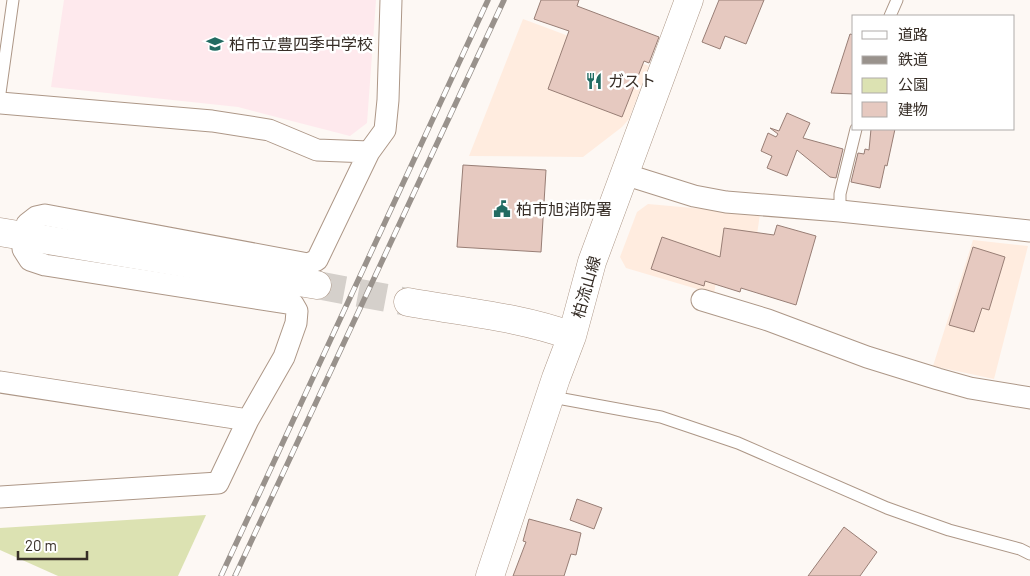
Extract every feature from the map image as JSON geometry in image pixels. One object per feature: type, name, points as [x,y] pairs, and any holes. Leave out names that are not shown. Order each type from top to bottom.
[{"type":"main road","name":"柏流山線","points":[[490,576],[556,378],[572,336],[592,262],[689,0]]},
{"type":"main road","points":[[12,234],[317,285]]},
{"type":"main road","points":[[408,302],[521,321],[548,327],[572,336]]},
{"type":"street","points":[[0,497],[218,483],[248,420],[284,357],[296,323],[297,311],[293,304],[45,265],[30,260],[12,234],[36,217],[45,215],[308,264],[317,260],[370,152],[385,130],[392,0]]},
{"type":"street","points":[[0,103],[212,120],[269,130],[317,150],[370,152]]},
{"type":"street","points":[[624,174],[694,196],[726,202],[840,211],[1030,231]]},
{"type":"street","points":[[702,300],[768,320],[868,357],[938,379],[970,388],[1030,398]]},
{"type":"street","points":[[0,382],[248,420]]},
{"type":"lane","points":[[0,93],[13,0]]},
{"type":"lane","points":[[890,15],[897,0]]},
{"type":"lane","points":[[840,211],[840,194],[856,130]]},
{"type":"lane","points":[[563,399],[661,417],[738,443],[887,508],[949,530],[1020,549],[1030,554]]},
{"type":"shaded area","name":"柏市立豊四季中学校","points":[[64,0],[376,0],[367,123],[350,136],[238,107],[51,87]]},
{"type":"shaded area","points":[[523,19],[649,66],[629,119],[622,127],[583,157],[469,156]]},
{"type":"shaded area","points":[[648,204],[760,214],[754,255],[721,250],[714,294],[626,268],[620,257],[637,212]]},
{"type":"shaded area","points":[[973,240],[1028,246],[994,379],[933,366]]},
{"type":"green space","points":[[206,515],[178,576],[58,576],[0,550],[0,528]]},
{"type":"building","points":[[541,0],[579,0],[577,6],[659,37],[649,63],[644,61],[622,117],[548,89],[569,31],[534,19]]},
{"type":"building","points":[[719,0],[764,0],[746,44],[725,36],[720,49],[702,42]]},
{"type":"building","points":[[850,34],[852,34],[852,94],[831,93]]},
{"type":"building","points":[[787,113],[810,123],[803,138],[843,149],[836,178],[830,177],[797,150],[787,176],[767,168],[772,156],[761,151],[768,133],[776,137],[778,134],[770,128],[779,131]]},
{"type":"building","points":[[871,130],[895,130],[880,188],[851,182],[858,153],[864,154],[865,149],[869,150]]},
{"type":"building","name":"柏市旭消防署","points":[[463,165],[546,170],[541,252],[457,247]]},
{"type":"building","points":[[777,225],[816,236],[796,305],[741,288],[740,292],[705,281],[704,286],[651,269],[662,237],[720,257],[724,228],[774,235]]},
{"type":"building","points":[[973,247],[1005,257],[989,310],[982,308],[974,332],[949,325]]},
{"type":"building","points":[[577,499],[602,508],[594,529],[570,520]]},
{"type":"building","points":[[529,519],[581,533],[576,555],[571,554],[564,576],[513,576],[526,542],[523,541]]},
{"type":"building","points":[[844,527],[877,552],[860,576],[808,576]]},
{"type":"tunnel","points":[[317,285],[408,302]]},
{"type":"railway","points":[[221,576],[488,0]]},
{"type":"railway","points":[[235,576],[504,0]]},
{"type":"place","name":"柏市立豊四季中学校","points":[[215,44]]},
{"type":"place","name":"ガスト","points":[[594,81]]},
{"type":"place","name":"柏市旭消防署","points":[[502,209]]}]
